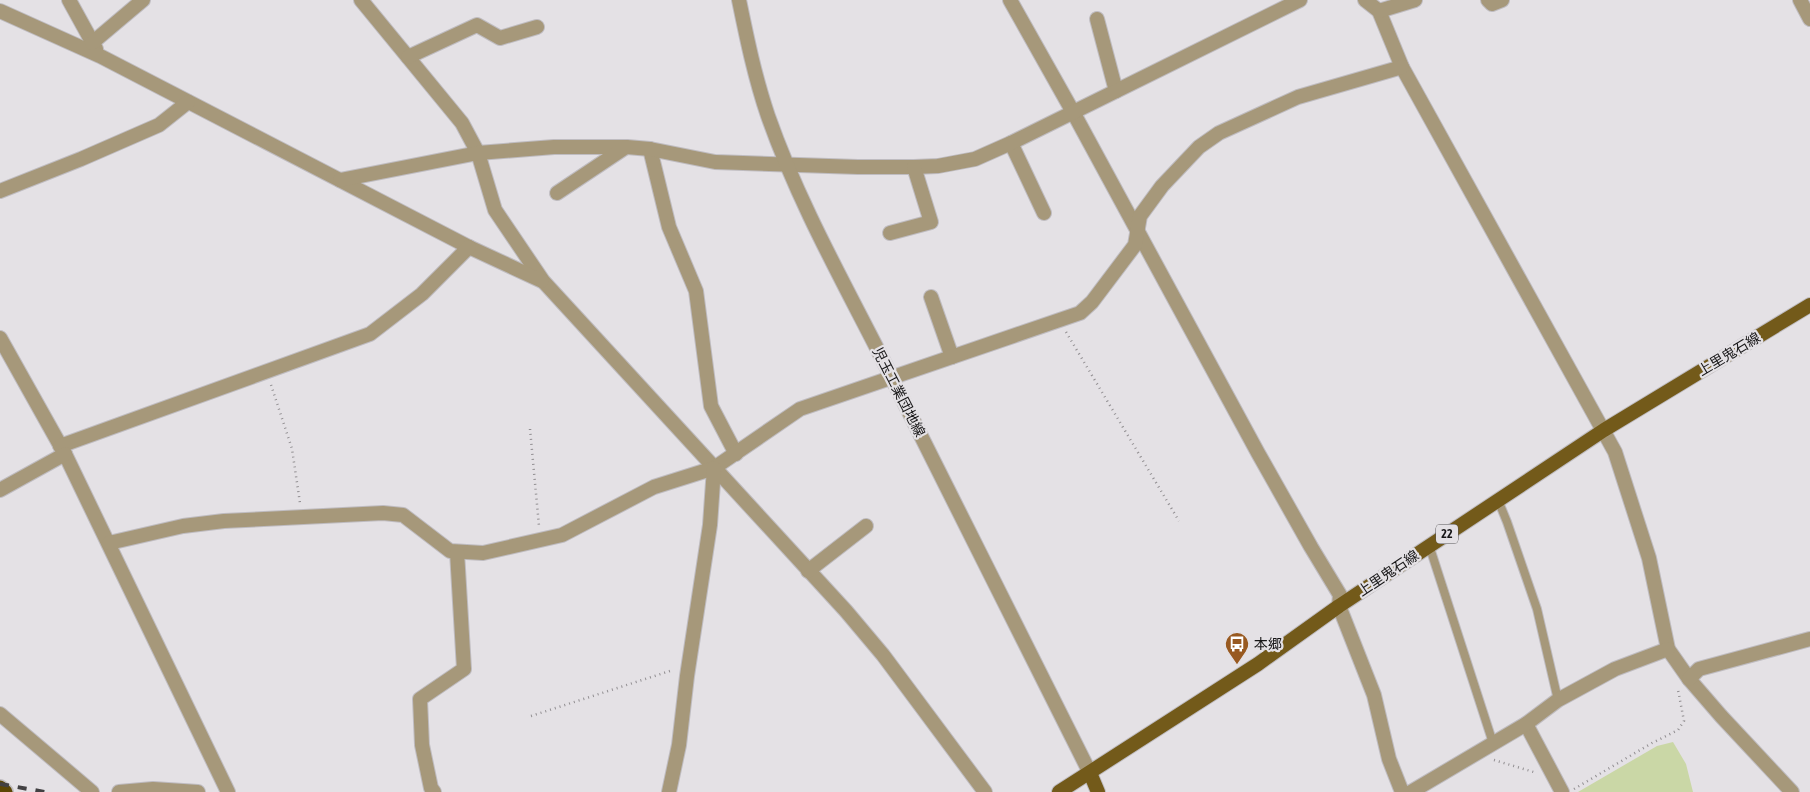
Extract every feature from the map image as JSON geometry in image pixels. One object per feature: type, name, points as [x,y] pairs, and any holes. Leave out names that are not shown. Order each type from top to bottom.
[{"type":"highway","points":[[0,788],[5,792]]},
{"type":"main road","name":"上里鬼石線","points":[[1059,792],[1258,664],[1338,606],[1604,430],[1810,305]]},
{"type":"main road","points":[[1090,773],[1098,792]]},
{"type":"street","points":[[69,0],[100,56]]},
{"type":"street","points":[[92,43],[143,0]]},
{"type":"street","points":[[361,0],[462,123],[478,153],[495,210],[543,281],[883,655],[985,792]]},
{"type":"street","name":"児玉工業団地線","points":[[738,0],[768,115],[787,165],[820,238],[1090,773]]},
{"type":"street","points":[[1010,0],[1138,230],[1258,453],[1340,595],[1338,606],[1374,695],[1389,759],[1402,792]]},
{"type":"street","points":[[340,180],[478,153],[554,147],[650,149],[715,162],[787,165],[938,166],[975,159],[1011,143],[1300,0]]},
{"type":"street","points":[[1365,0],[1379,11],[1402,67],[1615,452],[1649,558],[1668,649],[1689,678],[1721,716],[1792,792]]},
{"type":"street","points":[[1379,11],[1391,0]]},
{"type":"street","points":[[1379,11],[1415,0]]},
{"type":"street","points":[[1488,0],[1492,4],[1502,0]]},
{"type":"street","points":[[1800,0],[1810,19]]},
{"type":"street","points":[[0,11],[100,56],[469,247],[543,281]]},
{"type":"street","points":[[1097,19],[1116,91]]},
{"type":"street","points":[[408,57],[477,24],[500,38],[536,27]]},
{"type":"street","points":[[109,543],[183,526],[224,520],[383,513],[403,515],[450,551],[457,552],[483,553],[562,535],[654,487],[714,468],[800,409],[1080,313],[1092,302],[1134,245],[1140,216],[1162,186],[1199,147],[1219,133],[1298,97],[1402,67]]},
{"type":"street","points":[[0,191],[81,160],[159,125],[188,102]]},
{"type":"street","points":[[1011,143],[1044,213]]},
{"type":"street","points":[[557,193],[626,147]]},
{"type":"street","points":[[650,149],[669,228],[696,291],[711,406],[736,454]]},
{"type":"street","points":[[890,233],[931,222],[914,167]]},
{"type":"street","points":[[0,490],[63,450],[267,371],[370,334],[422,294],[469,247]]},
{"type":"street","points":[[931,297],[952,356]]},
{"type":"street","points":[[0,338],[63,450],[228,792]]},
{"type":"street","points":[[669,792],[679,745],[710,525],[714,468]]},
{"type":"street","points":[[808,571],[866,526]]},
{"type":"street","points":[[434,792],[431,788],[422,745],[420,699],[464,669],[457,552]]},
{"type":"street","points":[[1689,678],[1699,669],[1810,639]]},
{"type":"street","points":[[1412,792],[1526,724],[1558,700],[1615,669],[1668,649]]},
{"type":"street","points":[[0,714],[92,792]]},
{"type":"street","points":[[1526,724],[1562,792]]},
{"type":"street","points":[[119,792],[153,789],[198,792]]},
{"type":"lane","points":[[1498,500],[1508,522],[1537,609],[1558,700]]},
{"type":"lane","points":[[1430,545],[1493,743]]},
{"type":"path","points":[[1059,320],[1179,521]]},
{"type":"path","points":[[267,371],[292,449],[302,517]]},
{"type":"path","points":[[530,428],[540,540]]},
{"type":"path","points":[[530,716],[689,665]]},
{"type":"path","points":[[1570,792],[1652,743],[1678,730],[1684,721],[1678,688],[1689,678]]},
{"type":"path","points":[[1488,759],[1545,776]]},
{"type":"green space","points":[[1673,742],[1686,764],[1693,792],[1578,792],[1657,746]]},
{"type":"railway","points":[[0,784],[45,792]]},
{"type":"place","name":"本郷","points":[[1237,665]]}]
